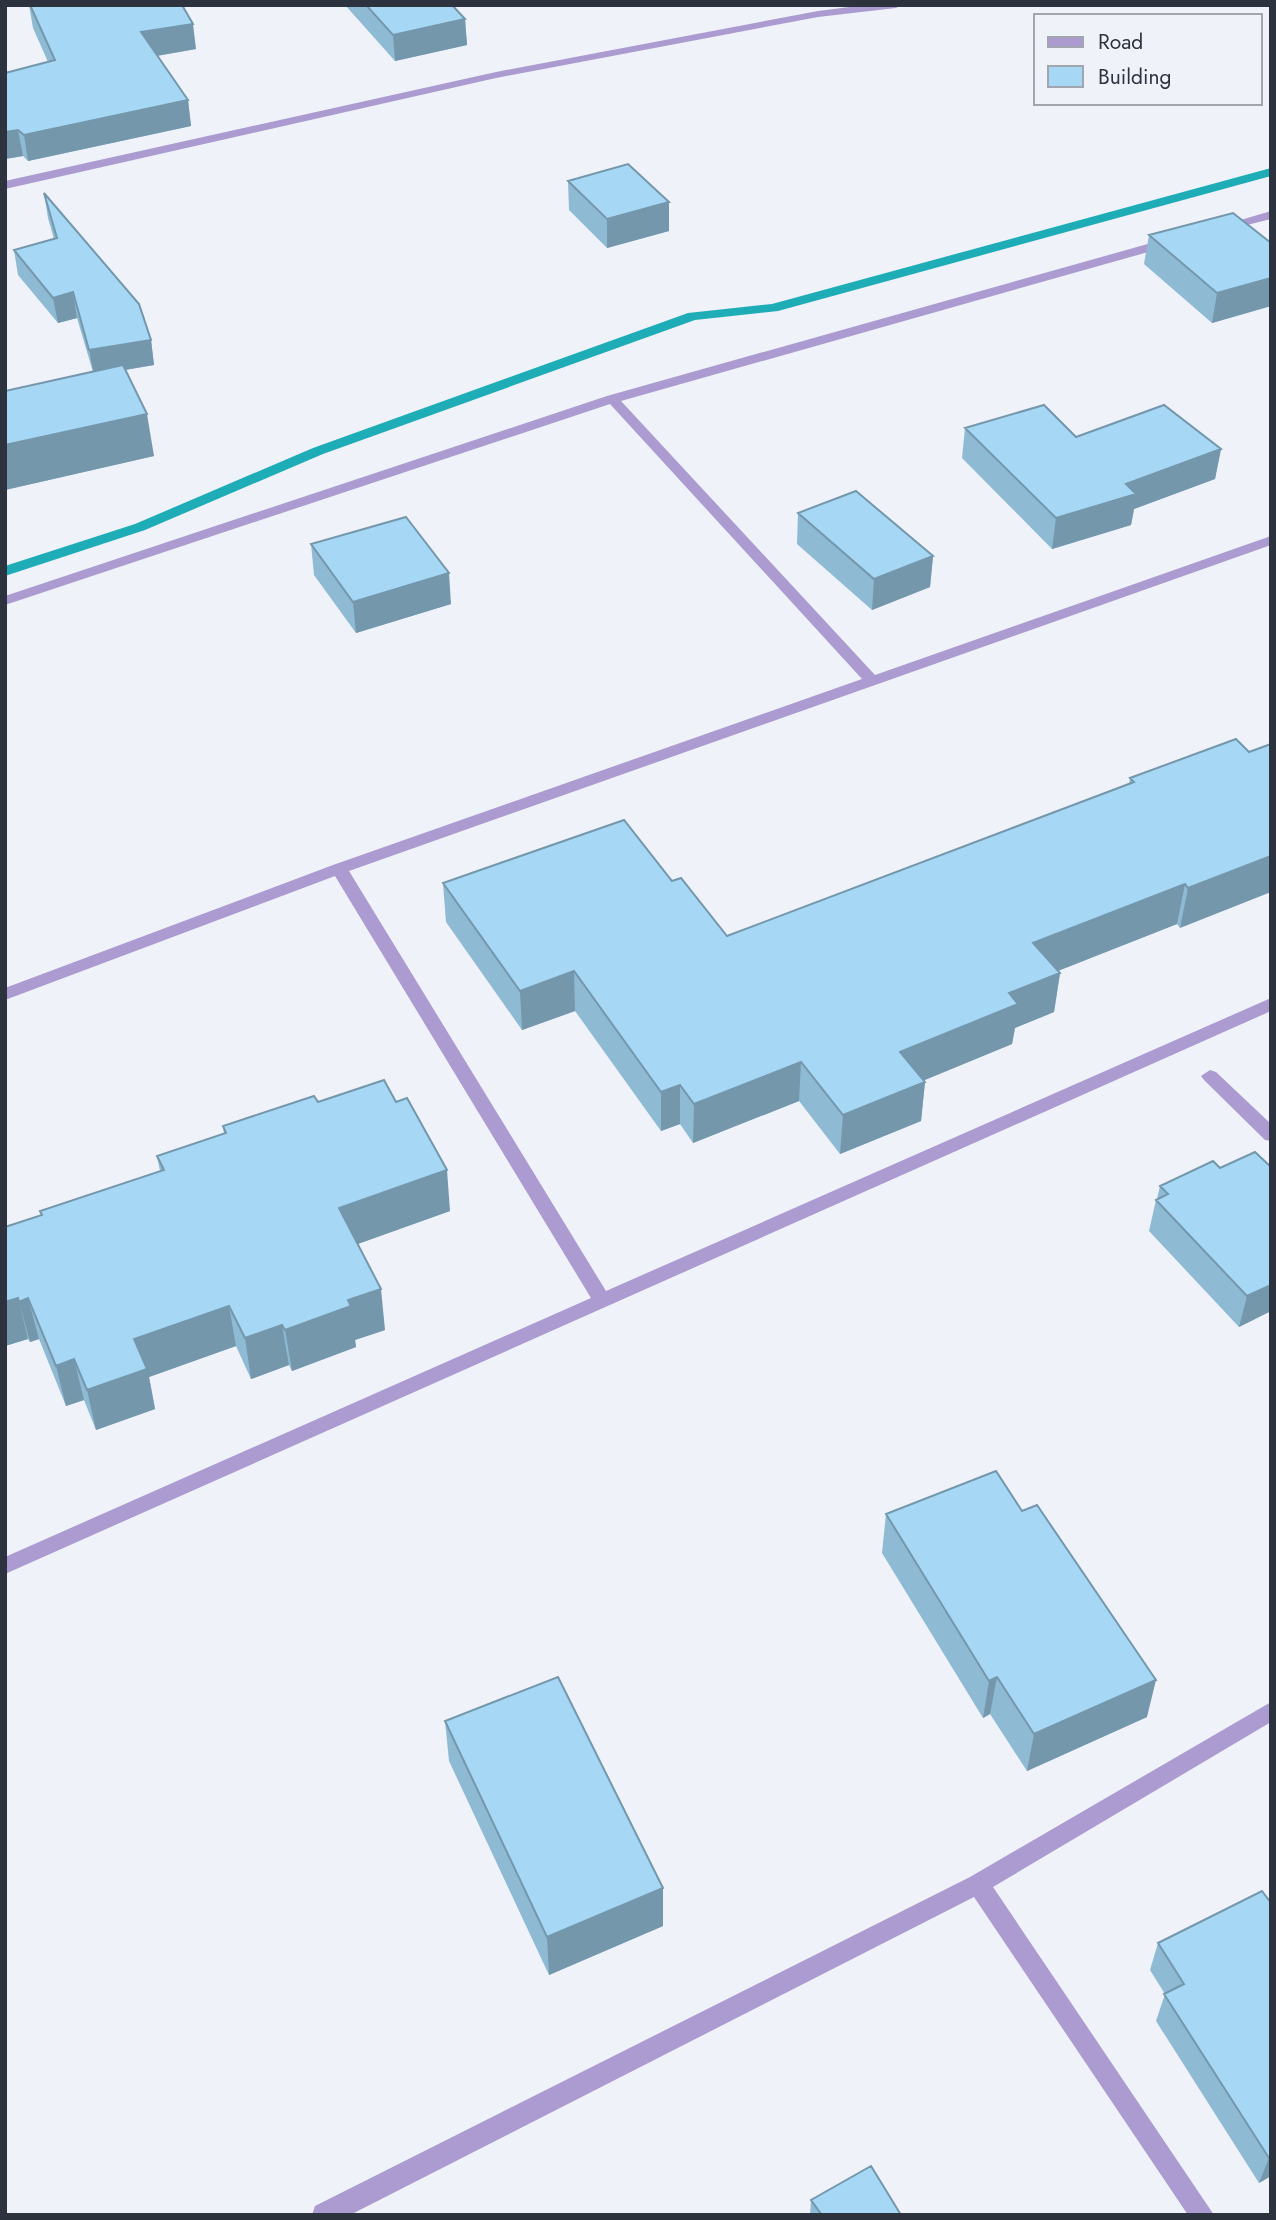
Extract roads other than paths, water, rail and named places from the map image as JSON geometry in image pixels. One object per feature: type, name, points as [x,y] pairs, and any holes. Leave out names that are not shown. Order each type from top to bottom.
[{"type":"street","points":[[5,185],[496,75],[818,14],[896,5]]},
{"type":"street","points":[[1211,230],[1271,215]]},
{"type":"street","points":[[5,601],[612,399],[1185,237]]},
{"type":"street","points":[[612,399],[872,681]]},
{"type":"street","points":[[5,994],[339,869],[1271,540]]},
{"type":"street","points":[[339,869],[603,1302]]},
{"type":"street","points":[[5,1566],[1271,1004]]},
{"type":"street","points":[[1210,1076],[1271,1135]]},
{"type":"street","points":[[324,2215],[978,1884],[1271,1711]]},
{"type":"street","points":[[978,1884],[1202,2215]]},
{"type":"waterway","points":[[5,571],[140,527],[318,451],[693,316],[773,308],[1271,172]]}]
